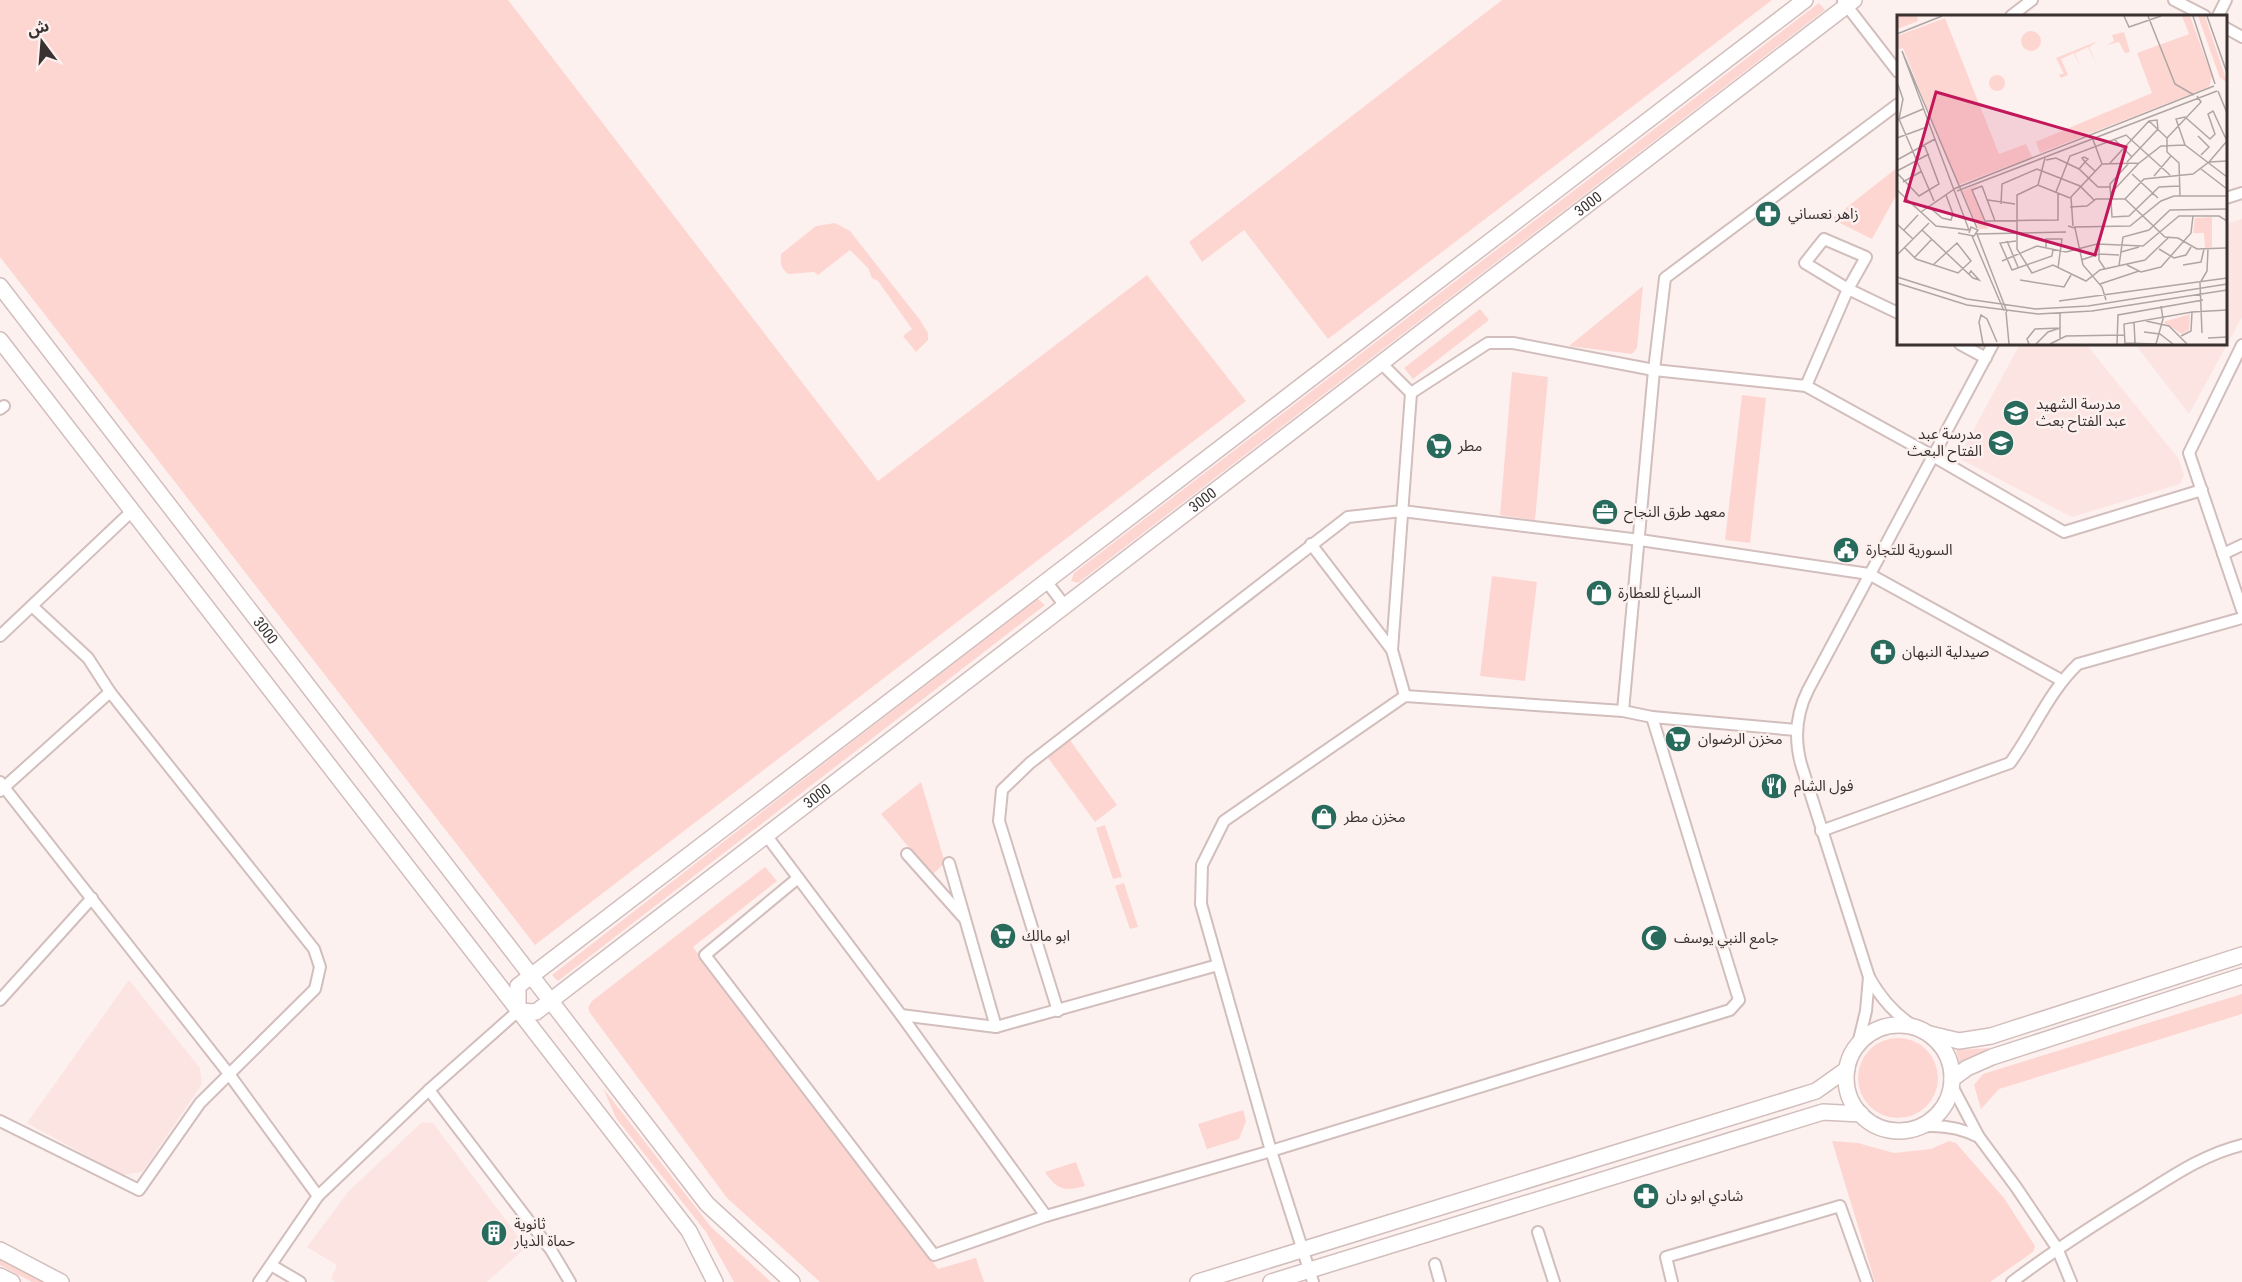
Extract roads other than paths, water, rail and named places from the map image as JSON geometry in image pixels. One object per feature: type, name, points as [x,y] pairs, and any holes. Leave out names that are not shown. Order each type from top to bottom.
[{"type":"street","name":"3000","points":[[1804,0],[518,986],[518,1011],[536,1012],[1848,2]]},
{"type":"street","points":[[2012,15],[2032,0]]},
{"type":"street","points":[[2174,0],[2203,15]]},
{"type":"street","points":[[2218,15],[2226,0]]},
{"type":"street","points":[[1848,2],[1897,69]]},
{"type":"street","points":[[2227,29],[2242,37]]},
{"type":"street","points":[[1623,711],[1654,369],[1665,278],[1897,105]]},
{"type":"street","points":[[2227,198],[2242,194]]},
{"type":"street","points":[[1806,386],[1848,289],[1866,257],[1824,239],[1805,263],[1848,289],[1897,312]]},
{"type":"street","name":"3000","points":[[0,286],[707,1204],[792,1282]]},
{"type":"street","points":[[0,340],[689,1231],[715,1282]]},
{"type":"street","points":[[1411,393],[1488,343],[1513,343],[1654,369],[1806,386],[2064,532],[2202,490]]},
{"type":"street","points":[[1962,345],[1986,358]]},
{"type":"street","points":[[1993,345],[1804,699],[1796,730],[1798,753],[1821,831],[1869,977],[1885,1001],[1899,1016],[1929,1034],[1959,1041],[1991,1036],[2242,955]]},
{"type":"street","points":[[2242,345],[2189,453],[2242,610]]},
{"type":"street","points":[[1382,363],[1411,393],[1392,650],[1405,696]]},
{"type":"street","points":[[0,636],[132,511]]},
{"type":"street","points":[[1058,1011],[999,821],[1002,790],[1042,754],[1348,517],[1402,511],[1640,540],[1869,574],[2061,680]]},
{"type":"street","points":[[1311,544],[1392,650]]},
{"type":"street","points":[[2223,554],[2242,545]]},
{"type":"street","points":[[1046,581],[1065,606]]},
{"type":"street","points":[[0,1121],[139,1190],[200,1103],[315,989],[320,968],[314,949],[110,692],[88,658],[32,606]]},
{"type":"street","points":[[1821,831],[2010,763],[2028,739],[2046,703],[2061,680],[2078,664],[2242,618]]},
{"type":"street","points":[[110,692],[2,786],[92,897],[229,1074],[318,1196]]},
{"type":"street","points":[[1311,1276],[1271,1151],[1201,904],[1202,865],[1224,821],[1405,696],[1623,711],[1652,717],[1796,730]]},
{"type":"street","points":[[798,878],[705,955],[934,1254],[1046,1216],[1271,1151],[1730,1010],[1739,1000],[1652,717]]},
{"type":"street","points":[[766,835],[901,1015],[1046,1216]]},
{"type":"street","points":[[907,854],[965,920]]},
{"type":"street","points":[[949,863],[996,1027]]},
{"type":"street","points":[[0,1000],[92,897]]},
{"type":"street","points":[[901,1015],[996,1027],[1218,965]]},
{"type":"street","points":[[1918,1127],[1931,1121],[1941,1111],[1948,1098],[1952,1082],[1967,1068],[1992,1057],[2242,976]]},
{"type":"street","points":[[1869,977],[1866,1011],[1858,1044],[1847,1070],[1847,1086],[1852,1101],[1861,1114],[1873,1124],[1887,1130],[1903,1131],[1930,1125],[1956,1127],[1979,1137]]},
{"type":"street","points":[[259,1282],[318,1196],[429,1090],[518,1011]]},
{"type":"street","points":[[1858,1044],[1870,1034],[1884,1027],[1899,1025],[1915,1027]]},
{"type":"street","points":[[1929,1034],[1946,1054],[1952,1082],[1979,1137],[2057,1248],[2071,1282]]},
{"type":"street","points":[[1198,1282],[1816,1091],[1847,1070]]},
{"type":"street","points":[[429,1090],[551,1250],[570,1282]]},
{"type":"street","points":[[1271,1282],[1311,1276],[1823,1112],[1861,1114]]},
{"type":"street","points":[[2012,1282],[2057,1248],[2185,1168],[2228,1148],[2242,1145]]},
{"type":"street","points":[[1672,1282],[1666,1257],[1840,1206],[1867,1282]]},
{"type":"street","points":[[1538,1232],[1554,1282]]},
{"type":"street","points":[[0,1250],[61,1282]]},
{"type":"street","points":[[1435,1264],[1440,1282]]},
{"type":"street","points":[[271,1265],[300,1282]]},
{"type":"street","points":[[0,1276],[12,1282]]},
{"type":"place","name":"زاهر نعساني","points":[[1768,214]]},
{"type":"place","name":"مدرسة الشهيد عبد الفتاح بعث","points":[[2016,413]]},
{"type":"place","name":"مدرسة عبد الفتاح البعث","points":[[2001,443]]},
{"type":"place","name":"مطر","points":[[1439,446]]},
{"type":"place","name":"معهد طرق النجاح","points":[[1605,512]]},
{"type":"place","name":"السورية للتجارة","points":[[1846,550]]},
{"type":"place","name":"السباغ للعطارة","points":[[1599,593]]},
{"type":"place","name":"صيدلية النبهان","points":[[1883,652]]},
{"type":"place","name":"مخزن الرضوان","points":[[1678,739]]},
{"type":"place","name":"فول الشام","points":[[1774,786]]},
{"type":"place","name":"مخزن مطر","points":[[1324,817]]},
{"type":"place","name":"ابو مالك","points":[[1003,936]]},
{"type":"place","name":"جامع النبي يوسف","points":[[1654,938]]},
{"type":"place","name":"شادي ابو دان","points":[[1646,1196]]},
{"type":"place","name":"ثانوية حماة الديار","points":[[494,1233]]}]
